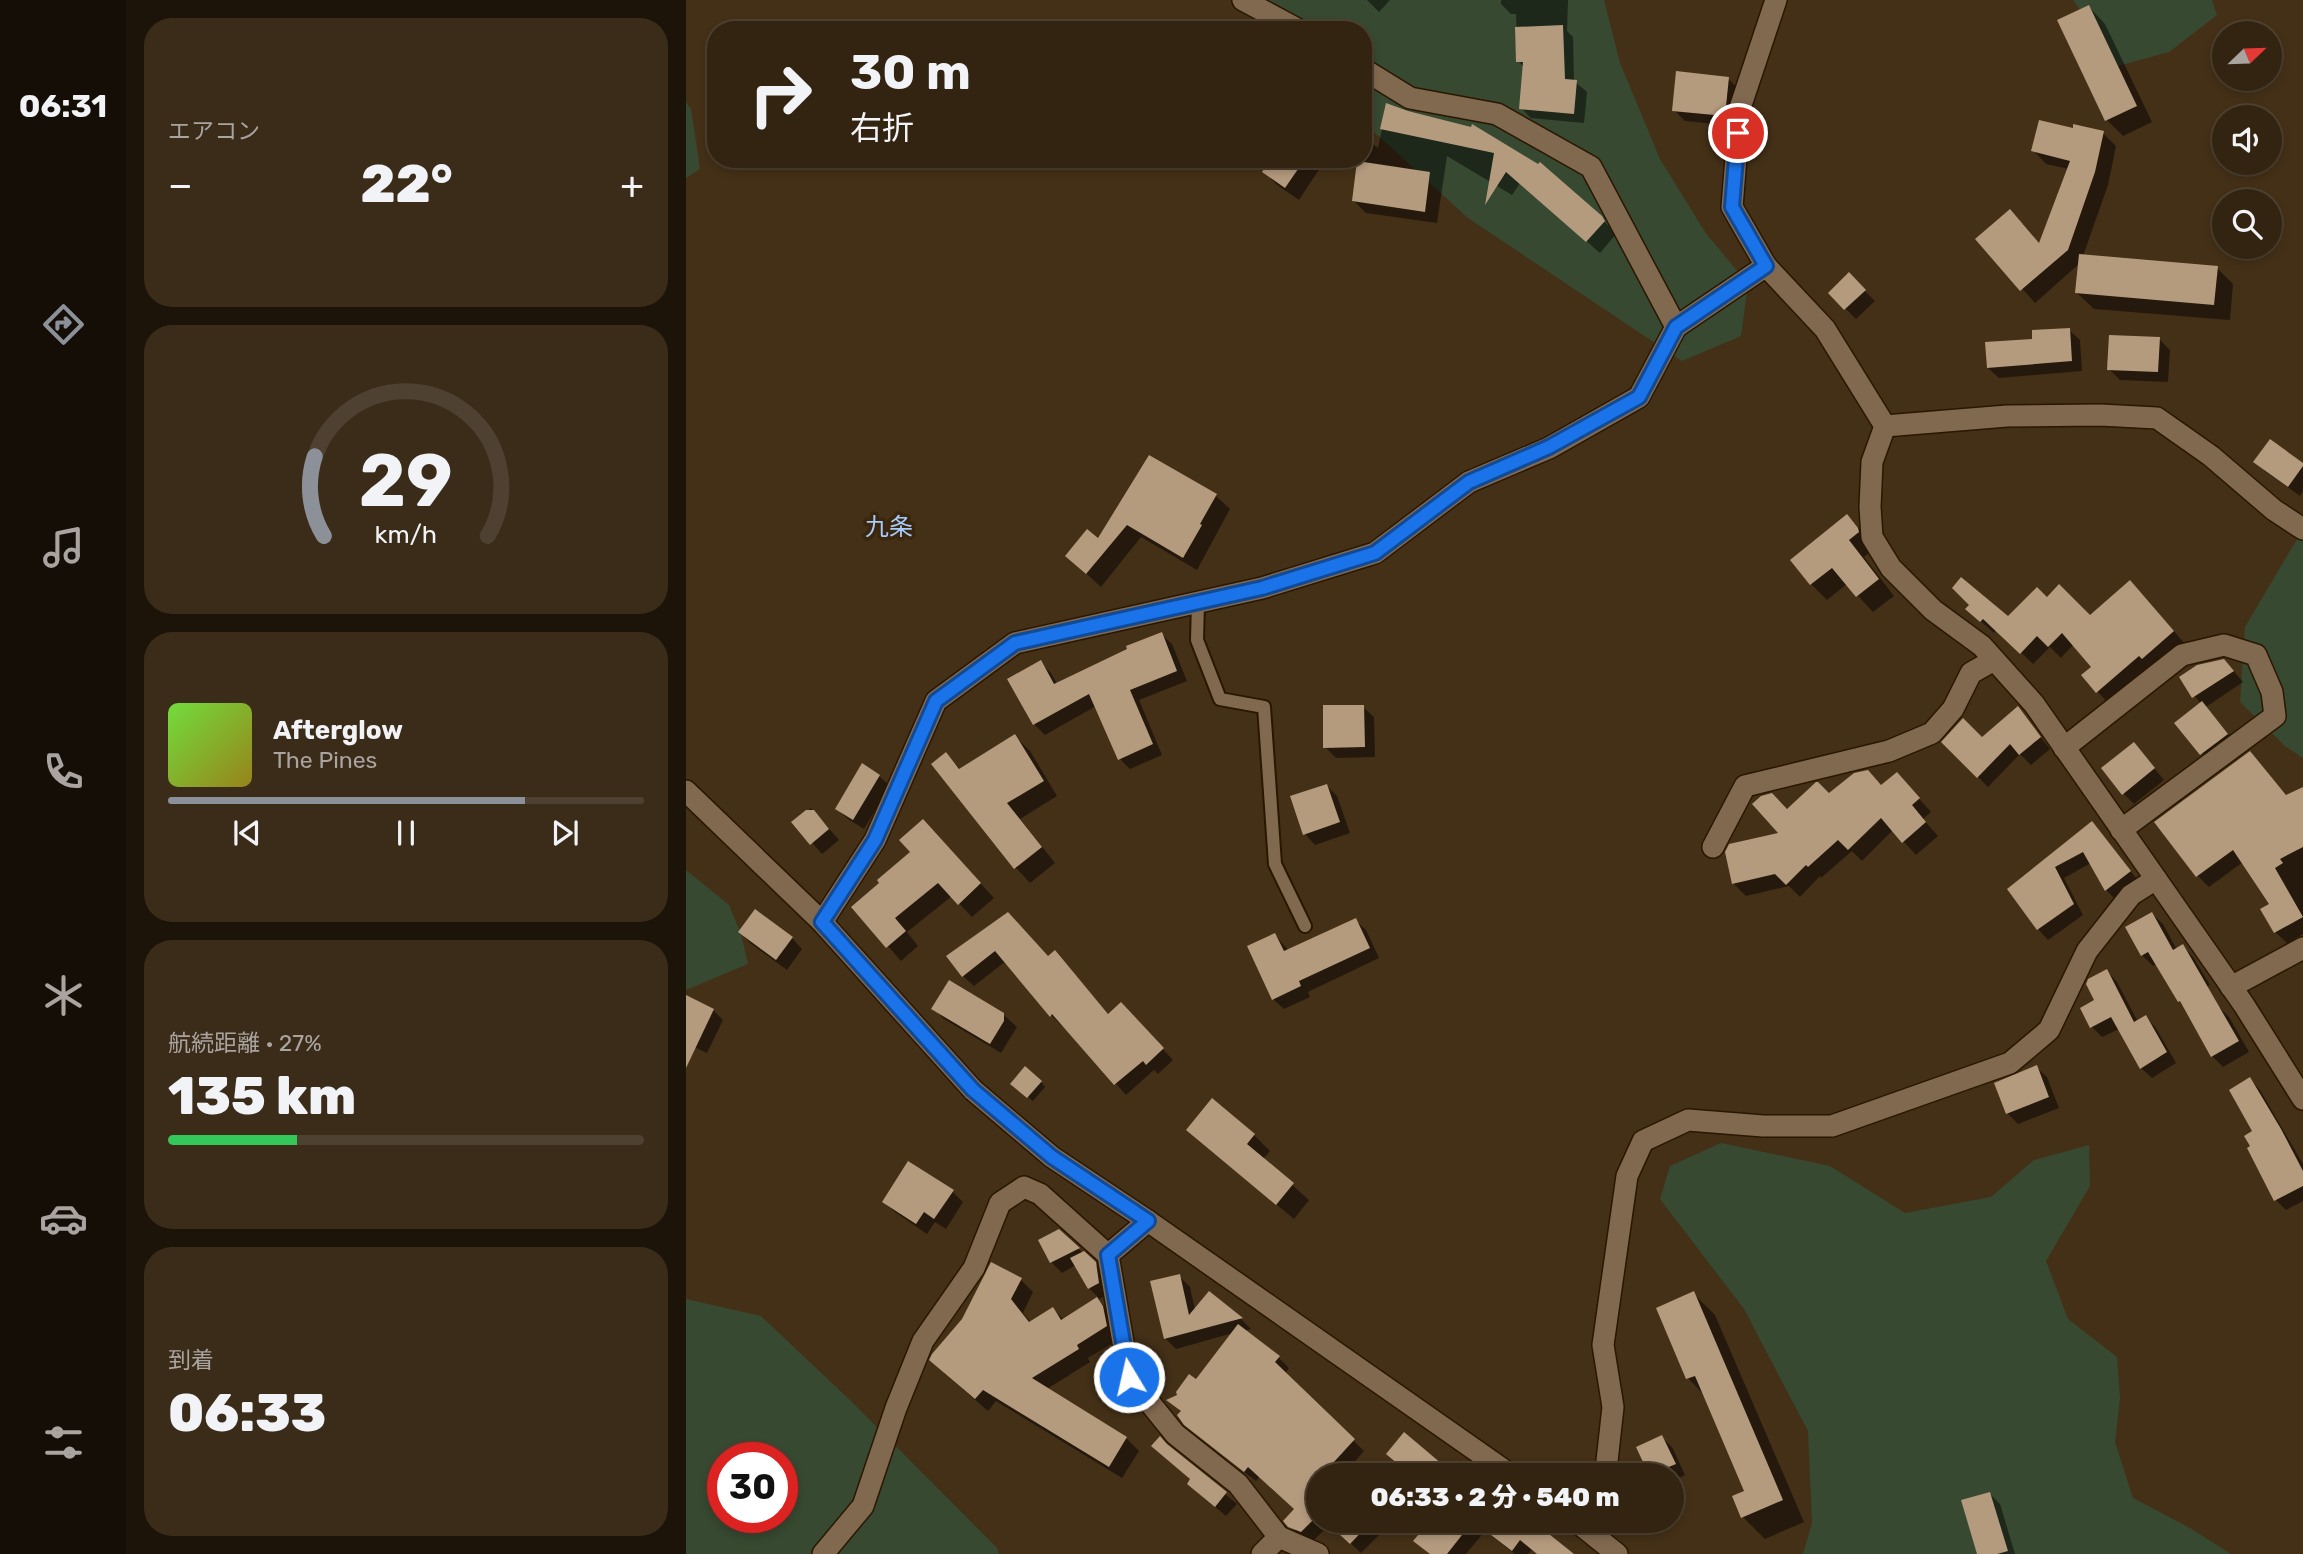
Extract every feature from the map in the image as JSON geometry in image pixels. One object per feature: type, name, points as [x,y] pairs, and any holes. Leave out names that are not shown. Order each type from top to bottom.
[{"type":"street","points":[[1243,0],[1282,21]]},
{"type":"street","points":[[1776,0],[1740,108],[1732,207],[1766,266],[1825,329],[1885,426]]},
{"type":"street","points":[[1372,75],[1410,98],[1497,114],[1591,167],[1676,327]]},
{"type":"street","points":[[822,922],[875,840],[936,701],[1015,643],[1262,588],[1375,553],[1469,482],[1549,447],[1639,397],[1676,327],[1766,266]]},
{"type":"street","points":[[1885,426],[2007,416],[2100,415],[2157,418],[2211,456],[2274,510],[2303,529]]},
{"type":"street","points":[[1885,426],[1872,463],[1872,537],[1891,568],[1933,610],[1982,646],[2034,704],[2231,987],[2303,1099]]},
{"type":"street","points":[[2064,748],[2182,655],[2224,645],[2256,656],[2272,692],[2275,716],[2121,830]]},
{"type":"street","points":[[1713,847],[1745,786],[1889,751],[1932,733],[1953,709],[1971,673],[1994,660]]},
{"type":"street","points":[[686,792],[822,922],[973,1090],[1052,1157],[1494,1463]]},
{"type":"street","points":[[1607,1463],[1613,1407],[1603,1345],[1628,1176],[1643,1141],[1688,1121],[1763,1126],[1832,1126],[2010,1063],[2049,1030],[2087,951],[2131,895],[2156,879]]},
{"type":"street","points":[[2231,987],[2303,948]]},
{"type":"street","points":[[823,1554],[863,1506],[896,1408],[923,1342],[974,1268],[1000,1203],[1024,1187],[1040,1194],[1108,1255],[1129,1377],[1175,1434],[1238,1484],[1279,1537],[1318,1554]]},
{"type":"street","points":[[1108,1255],[1148,1221]]},
{"type":"street","points":[[1591,1533],[1617,1554]]},
{"type":"street","points":[[1262,1554],[1279,1537]]},
{"type":"lane","points":[[1198,602],[1197,640],[1220,699],[1264,707],[1275,864],[1305,926]]},
{"type":"green space","points":[[1238,0],[1604,0],[1620,63],[1660,159],[1705,232],[1748,284],[1741,336],[1682,361],[1468,218],[1372,130],[1372,21],[1257,21]]},
{"type":"green space","points":[[2073,0],[2212,0],[2217,15],[2169,52],[2118,66]]},
{"type":"green space","points":[[686,102],[691,109],[700,169],[686,178]]},
{"type":"green space","points":[[2303,529],[2303,758],[2285,746],[2240,702],[2245,627]]},
{"type":"green space","points":[[686,870],[729,905],[741,934],[748,964],[686,990]]},
{"type":"green space","points":[[1721,1143],[1830,1166],[1905,1213],[1991,1197],[2034,1160],[2089,1145],[2090,1186],[2046,1261],[2068,1319],[2117,1357],[2120,1398],[2115,1442],[2133,1498],[2190,1528],[2231,1554],[1803,1554],[1812,1523],[1808,1431],[1744,1309],[1660,1199],[1670,1166]]},
{"type":"green space","points":[[686,1299],[761,1316],[852,1402],[997,1548],[999,1554],[686,1554]]},
{"type":"building","points":[[2089,5],[2137,106],[2105,121],[2057,20]]},
{"type":"building","points":[[1563,25],[1565,79],[1577,80],[1574,114],[1519,109],[1523,62],[1516,62],[1515,27]]},
{"type":"building","points":[[1676,71],[1729,77],[1725,116],[1672,111]]},
{"type":"building","points":[[1386,103],[1471,127],[1472,124],[1538,164],[1540,162],[1605,221],[1586,242],[1506,172],[1485,205],[1494,153],[1380,129]]},
{"type":"building","points":[[2039,120],[2073,128],[2073,124],[2104,131],[2095,172],[2068,250],[2020,291],[1975,239],[2010,209],[2039,243],[2070,161],[2031,151]]},
{"type":"building","points":[[1372,163],[1430,172],[1425,212],[1352,201],[1356,168],[1372,168]]},
{"type":"building","points":[[1265,168],[1299,168],[1285,188],[1262,172]]},
{"type":"building","points":[[2079,254],[2218,266],[2214,305],[2075,293]]},
{"type":"building","points":[[1849,272],[1866,290],[1844,310],[1828,293]]},
{"type":"building","points":[[2070,328],[2072,361],[1987,368],[1985,342],[2032,339],[2032,330]]},
{"type":"building","points":[[2109,335],[2160,337],[2158,372],[2107,370]]},
{"type":"building","points":[[2270,439],[2303,463],[2288,487],[2253,462]]},
{"type":"building","points":[[1149,455],[1217,494],[1200,524],[1202,525],[1183,558],[1127,525],[1086,574],[1065,556],[1087,529],[1098,538]]},
{"type":"building","points":[[1847,514],[1859,532],[1849,540],[1879,579],[1856,597],[1832,568],[1810,585],[1790,560]]},
{"type":"building","points":[[1961,577],[2008,616],[2037,587],[2047,597],[2059,584],[2090,615],[2130,580],[2174,631],[2142,659],[2139,656],[2096,693],[2081,675],[2091,667],[2062,633],[2048,647],[2037,636],[2020,654],[1983,619],[1980,622],[1965,609],[1969,605],[1952,588]]},
{"type":"building","points":[[1162,632],[1177,671],[1130,690],[1153,744],[1118,760],[1089,694],[1033,725],[1007,679],[1041,660],[1054,684],[1127,649],[1126,646]]},
{"type":"building","points":[[2224,659],[2234,671],[2192,698],[2179,677],[2197,665]]},
{"type":"building","points":[[2202,701],[2228,734],[2200,755],[2174,723]]},
{"type":"building","points":[[1323,705],[1364,705],[1365,747],[1323,748]]},
{"type":"building","points":[[2018,706],[2041,737],[2019,755],[2010,744],[1977,778],[1941,742],[1963,718],[1982,737]]},
{"type":"building","points":[[1015,734],[1044,781],[1007,803],[1042,847],[1014,869],[931,764],[946,752],[959,769]]},
{"type":"building","points":[[2134,742],[2155,768],[2122,795],[2101,768]]},
{"type":"building","points":[[2250,751],[2286,795],[2303,787],[2303,847],[2280,859],[2283,863],[2275,868],[2303,917],[2274,933],[2260,909],[2269,904],[2233,850],[2196,877],[2154,822]]},
{"type":"building","points":[[862,763],[880,775],[853,820],[835,809]]},
{"type":"building","points":[[1868,770],[1881,785],[1897,772],[1920,798],[1912,805],[1926,822],[1902,843],[1881,818],[1848,850],[1838,840],[1786,885],[1775,874],[1732,884],[1725,852],[1729,844],[1778,833],[1752,804],[1761,796],[1772,793],[1787,809],[1816,782],[1829,793],[1854,773]]},
{"type":"building","points":[[1327,784],[1340,822],[1303,835],[1290,796]]},
{"type":"building","points":[[806,810],[814,810],[829,829],[810,845],[791,822]]},
{"type":"building","points":[[923,819],[981,883],[958,905],[938,883],[895,918],[906,931],[886,948],[851,907],[910,852],[899,840]]},
{"type":"building","points":[[2092,821],[2131,871],[2105,891],[2083,852],[2055,867],[2074,904],[2037,930],[2007,889]]},
{"type":"building","points":[[755,909],[793,937],[776,960],[738,932]]},
{"type":"building","points":[[1008,912],[1048,956],[1055,950],[1108,1014],[1121,1002],[1164,1048],[1146,1065],[1143,1061],[1114,1085],[1052,1014],[1050,1017],[995,951],[962,977],[946,956]]},
{"type":"building","points":[[2152,912],[2173,950],[2183,944],[2239,1041],[2211,1057],[2180,1001],[2178,1002],[2148,952],[2141,956],[2125,927]]},
{"type":"building","points":[[1356,918],[1370,948],[1299,981],[1301,986],[1272,1000],[1247,946],[1275,933],[1284,951]]},
{"type":"building","points":[[2107,969],[2134,1022],[2146,1015],[2167,1052],[2140,1069],[2111,1017],[2090,1028],[2080,1008],[2094,1000],[2086,984],[2088,979]]},
{"type":"building","points":[[949,980],[1004,1013],[1004,1021],[990,1044],[931,1009]]},
{"type":"building","points":[[686,995],[714,1009],[686,1068]]},
{"type":"building","points":[[2037,1065],[2049,1097],[2006,1114],[1994,1083]]},
{"type":"building","points":[[1025,1066],[1042,1081],[1027,1098],[1010,1084]]},
{"type":"building","points":[[2250,1077],[2303,1171],[2303,1186],[2274,1201],[2247,1148],[2250,1146],[2244,1136],[2252,1131],[2229,1090]]},
{"type":"building","points":[[1212,1098],[1255,1134],[1247,1144],[1294,1183],[1276,1205],[1186,1130]]},
{"type":"building","points":[[908,1161],[954,1190],[934,1219],[924,1212],[916,1224],[882,1202]]},
{"type":"building","points":[[1059,1229],[1080,1248],[1050,1263],[1038,1240]]},
{"type":"building","points":[[1084,1251],[1096,1262],[1099,1283],[1088,1289],[1070,1258]]},
{"type":"building","points":[[991,1262],[1022,1278],[1011,1299],[1029,1322],[1053,1307],[1061,1320],[1097,1297],[1103,1306],[1107,1326],[1077,1345],[1079,1349],[1032,1378],[1127,1437],[1109,1467],[983,1390],[975,1399],[929,1360],[962,1319]]},
{"type":"building","points":[[1180,1274],[1189,1315],[1209,1291],[1243,1318],[1164,1339],[1150,1281]]},
{"type":"building","points":[[1694,1291],[1783,1500],[1741,1518],[1732,1496],[1744,1491],[1695,1376],[1686,1379],[1656,1308]]},
{"type":"building","points":[[1238,1324],[1280,1356],[1275,1362],[1355,1439],[1333,1463],[1306,1463],[1306,1527],[1301,1532],[1288,1527],[1283,1521],[1294,1509],[1248,1467],[1244,1472],[1184,1425],[1177,1415],[1181,1411],[1166,1400],[1177,1395],[1176,1392],[1189,1374],[1196,1379]]},
{"type":"building","points":[[1404,1432],[1441,1463],[1397,1463],[1386,1454]]},
{"type":"building","points":[[1662,1435],[1676,1463],[1643,1463],[1636,1447]]},
{"type":"building","points":[[1160,1436],[1227,1492],[1215,1507],[1187,1484],[1190,1479],[1151,1446]]},
{"type":"building","points":[[1990,1492],[2008,1551],[1977,1554],[1961,1500]]},
{"type":"building","points":[[1338,1533],[1361,1533],[1350,1544]]},
{"type":"building","points":[[1420,1533],[1462,1535],[1447,1554],[1430,1554],[1413,1541]]},
{"type":"building","points":[[1488,1533],[1548,1533],[1574,1554],[1537,1554],[1520,1540],[1512,1551]]},
{"type":"district","name":"九条","points":[[889,527]]},
{"type":"route","points":[[1129,1377],[1108,1255],[1148,1221],[1052,1157],[973,1090],[822,922],[875,840],[936,701],[1015,643],[1262,588],[1375,553],[1469,482],[1549,447],[1639,397],[1676,327],[1766,266],[1732,207],[1738,133]]}]
